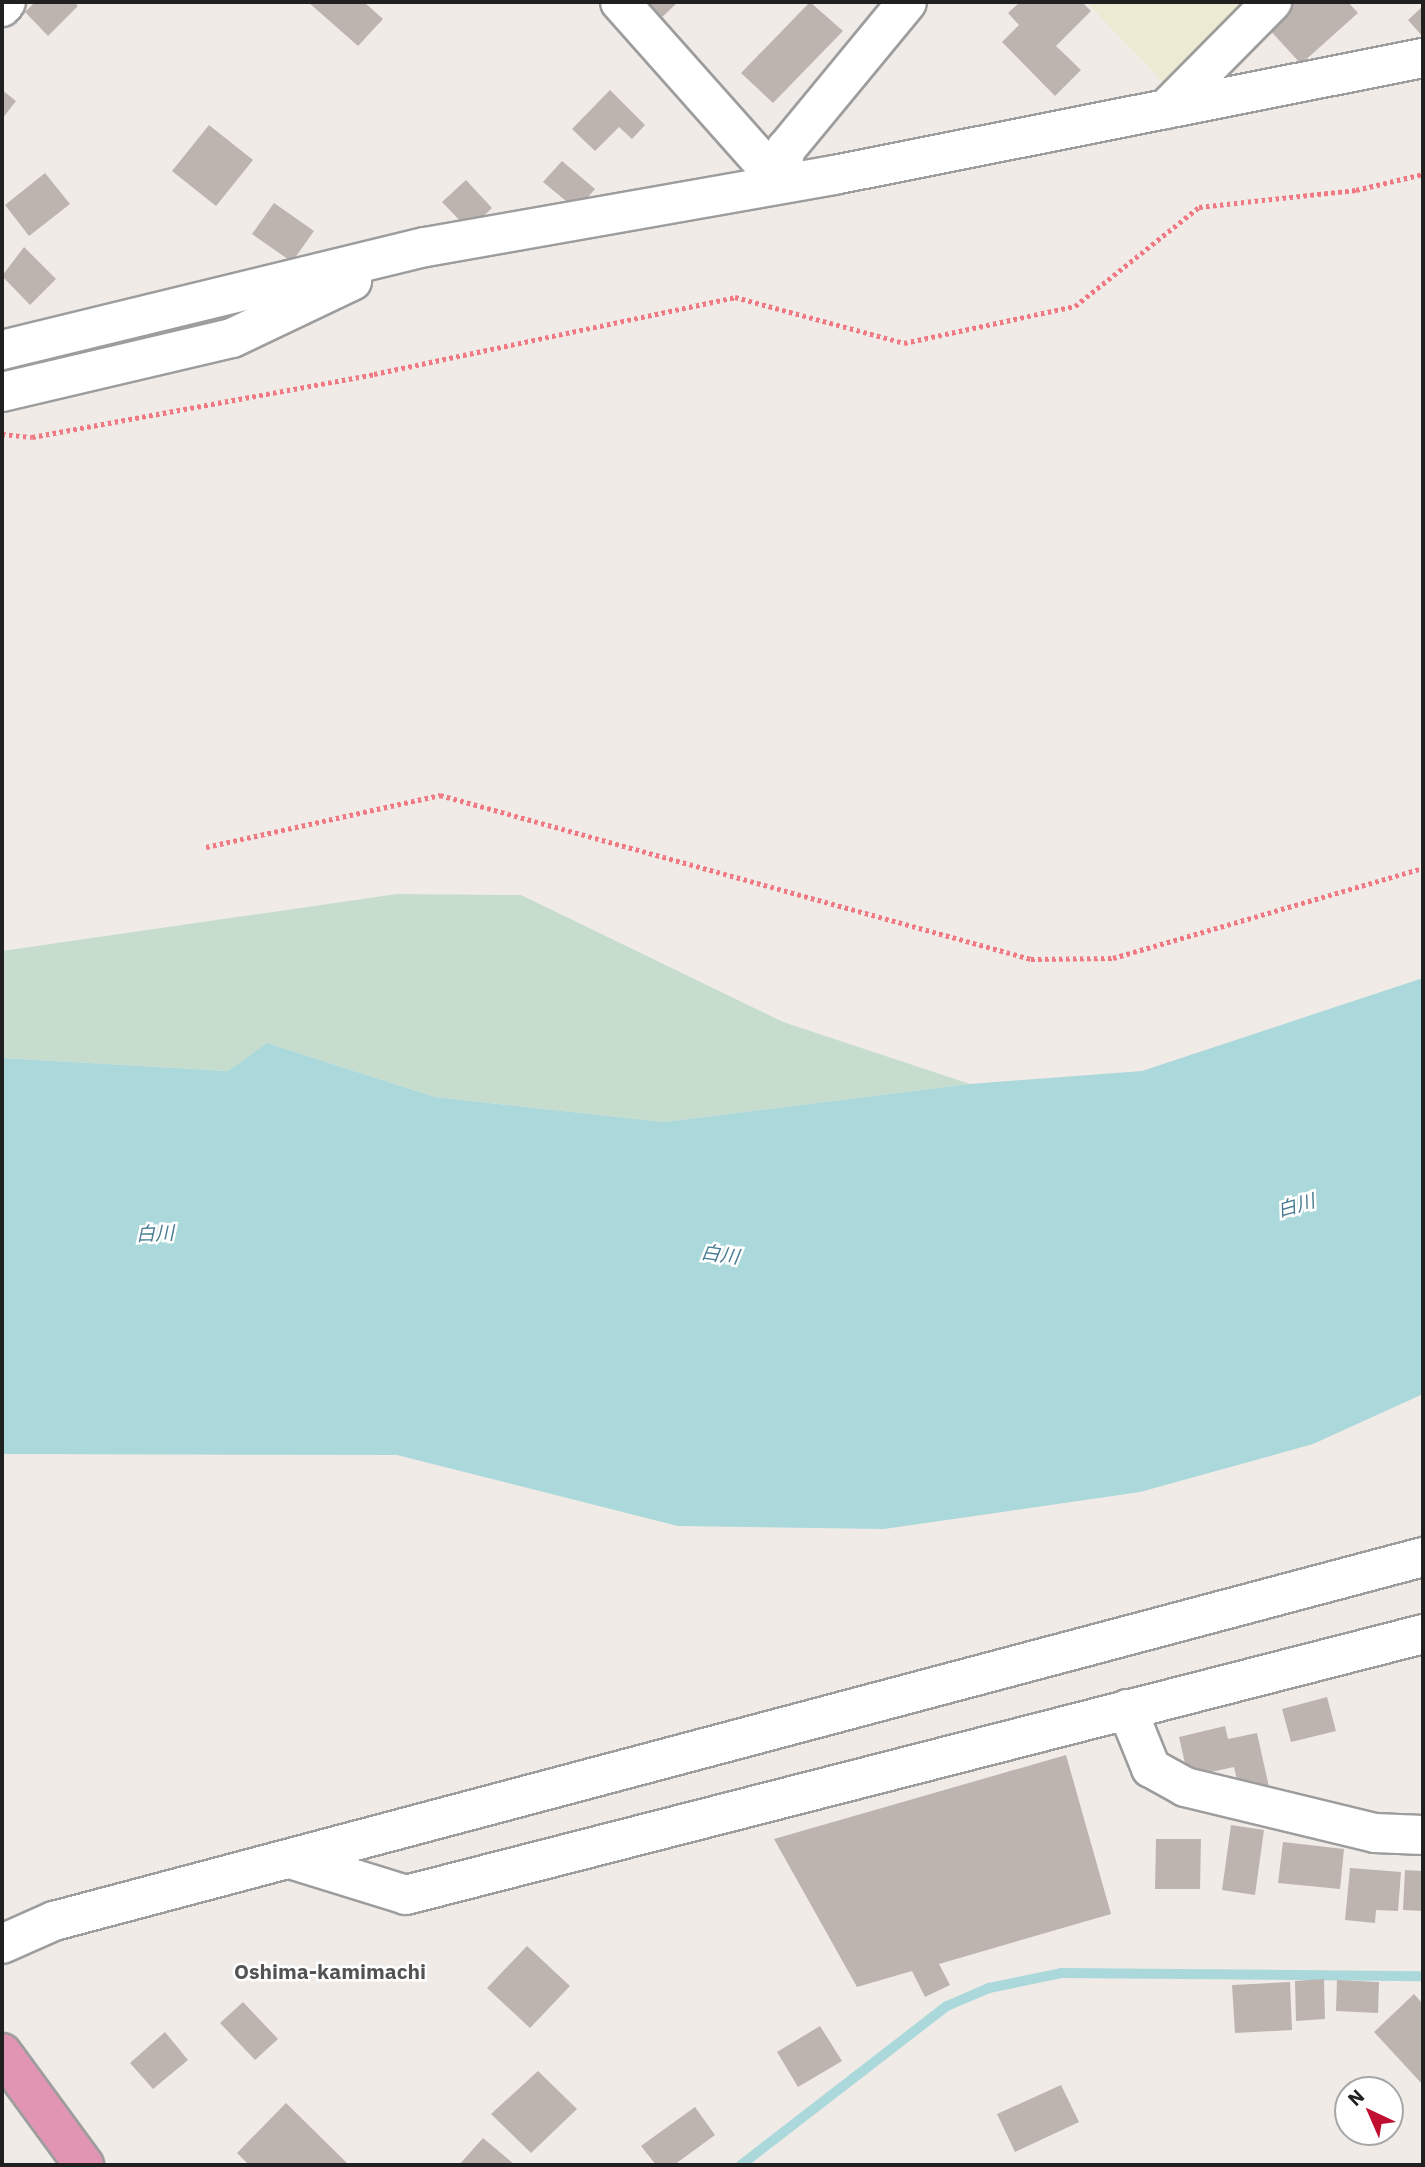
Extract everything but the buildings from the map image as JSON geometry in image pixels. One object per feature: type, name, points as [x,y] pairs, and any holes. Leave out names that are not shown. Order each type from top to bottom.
[{"type":"highway","points":[[2,2053],[84,2165]]},
{"type":"street","points":[[2,7],[6,2]]},
{"type":"street","points":[[620,2],[779,181]]},
{"type":"street","points":[[779,181],[786,149],[907,2]]},
{"type":"street","points":[[1166,108],[1272,2]]},
{"type":"street","points":[[2,350],[426,247],[1423,58]]},
{"type":"street","points":[[2,392],[232,338],[426,247]]},
{"type":"street","points":[[2,1944],[54,1921],[1423,1557]]},
{"type":"street","points":[[290,1859],[406,1895],[1423,1634]]},
{"type":"street","points":[[1127,1709],[1151,1768],[1185,1787],[1375,1833],[1423,1835]]},
{"type":"path","points":[[2,433],[32,437],[360,377],[735,297],[904,343],[1075,306],[1199,207],[1356,190],[1423,174]]},
{"type":"path","points":[[206,847],[440,796],[1031,960],[1113,958],[1423,869]]},
{"type":"shaded area","points":[[1086,2],[1277,2],[1177,97]]},
{"type":"green space","points":[[397,894],[521,895],[783,1022],[970,1084],[664,1122],[435,1097],[267,1043],[229,1071],[2,1058],[2,951]]},
{"type":"water","name":"白川","points":[[1423,978],[1423,1394],[1313,1444],[1140,1492],[884,1529],[678,1526],[397,1455],[2,1454],[2,1058],[228,1071],[267,1043],[435,1097],[664,1122],[970,1084],[1142,1071]]},
{"type":"waterway","points":[[741,2165],[947,2006],[989,1988],[1062,1973],[1423,1976]]},
{"type":"district","name":"Oshima-kamimachi","points":[[330,1971]]}]
